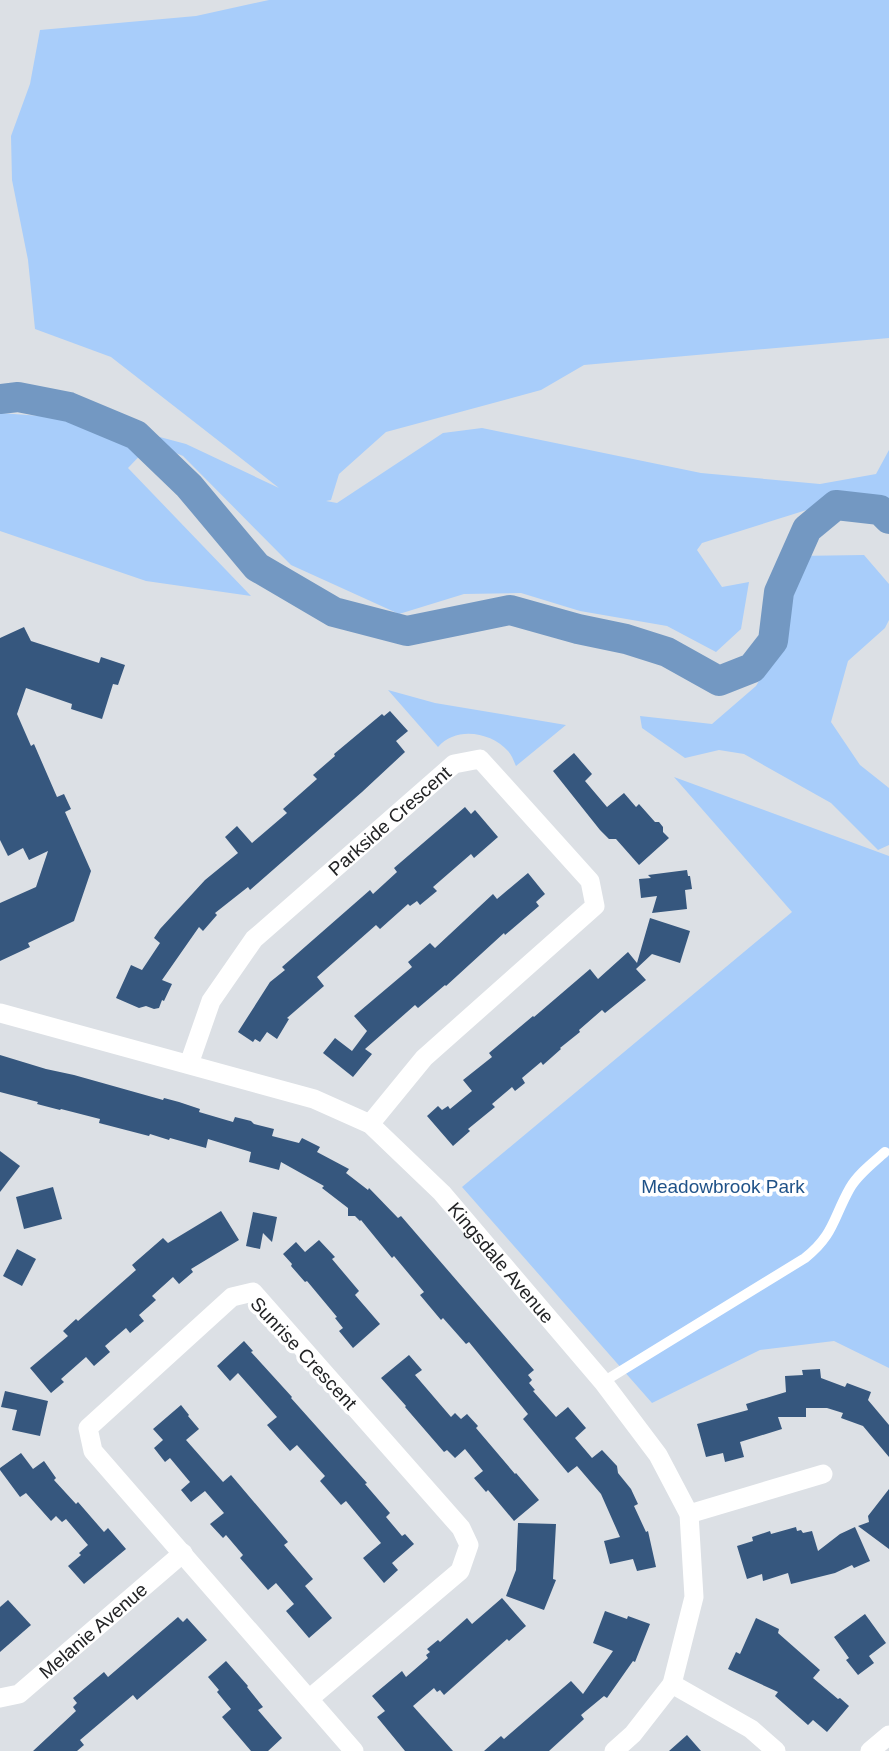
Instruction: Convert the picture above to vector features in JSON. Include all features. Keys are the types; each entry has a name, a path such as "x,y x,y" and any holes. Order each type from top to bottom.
{"street":[{"name":"Parkside Crescent","path":"189,1064 211,1001 254,939 454,764 480,759 590,881 595,906 424,1058 370,1124"},
{"name":"Kingsdale Avenue","path":"0,1013 314,1099 370,1124 442,1193 603,1382 659,1454 689,1514 694,1597 672,1684 634,1734 614,1751"},
{"name":"Sunrise Crescent","path":"309,1699 460,1571 468,1545 461,1528 253,1292 232,1297 88,1428 93,1451 354,1751"},
{"path":"689,1514 823,1474"},
{"name":"Melanie Avenue","path":"0,1698 19,1694 183,1553"},
{"path":"672,1684 751,1729 776,1751"},
{"path":"870,1751 889,1735"}],"lane":[{"path":"603,1382 805,1258 817,1248 832,1227 853,1183 885,1152"}],"green space":[{"path":"269,0 889,0 889,338 584,365 541,390 386,432 339,474 331,500 326,501 337,503 443,433 482,428 701,473 820,484 876,474 889,450 889,519 856,501 832,502 702,543 697,550 722,587 749,582 741,629 716,652 667,626 580,611 521,593 464,594 399,614 291,565 183,456 152,443 128,468 251,596 146,581 0,531 0,413 96,420 186,444 279,488 111,357 35,329 28,260 12,180 11,136 30,84 40,30 196,16"},
{"path":"864,555 889,584 889,620 885,628 848,661 831,722 860,765 889,788 889,845 878,850 831,803 744,754 719,750 685,758 642,728 640,716 712,724 756,686 773,656 768,629 779,584 796,556"},
{"path":"388,690 435,703 566,725 516,766 508,751 483,736 454,736 438,747"},
{"name":"Meadowbrook Park","path":"674,777 889,856 889,1368 834,1341 760,1350 652,1403 462,1187 792,912"}],"building":[{"path":"24,627 31,641 99,663 101,657 125,665 118,685 113,684 102,719 71,709 72,704 26,688 17,714 31,746 34,744 57,797 64,794 71,809 65,812 91,871 74,921 28,943 30,947 0,961 0,903 36,887 48,851 29,860 23,848 8,856 0,840 0,638"},
{"path":"390,711 408,731 396,741 405,752 250,890 248,887 215,913 217,915 203,931 199,927 162,980 172,984 159,1008 139,1008 116,998 131,965 142,970 160,943 154,938 160,929 205,880 238,853 225,837 237,826 252,843 287,813 283,809 317,779 313,775 335,756 334,754 382,714 384,716"},
{"path":"574,753 592,774 585,781 607,807 624,793 636,807 639,804 663,827 663,832 669,838 639,865 616,839 609,839 600,830 553,771"},
{"path":"465,807 471,814 475,810 498,837 474,858 471,854 433,887 437,891 420,905 417,901 410,906 408,904 380,929 376,925 317,977 324,986 287,1018 289,1019 277,1039 267,1032 260,1042 255,1039 253,1042 238,1032 270,982 285,970 282,967 370,890 373,894 397,872 394,868"},
{"path":"687,870 692,889 685,890 687,909 652,913 657,896 641,898 639,879 651,878 648,875"},
{"path":"528,873 545,894 536,902 539,906 505,935 504,933 446,986 418,1008 415,1005 365,1049 372,1054 353,1077 323,1053 335,1038 352,1051 367,1031 354,1016 412,967 408,962 430,943 435,948 493,894 497,899"},
{"path":"650,918 690,931 680,963 652,954 636,969 646,980 605,1013 602,1010 543,1065 541,1062 522,1078 525,1083 515,1091 512,1087 492,1104 495,1107 468,1129 470,1131 453,1146 427,1116 438,1106 442,1110 448,1106 450,1109 472,1091 463,1080 492,1057 489,1053 590,969 598,979 628,952 637,963"},
{"path":"0,1055 163,1100 164,1098 179,1102 200,1109 199,1112 233,1122 235,1117 251,1121 274,1129 272,1136 299,1143 302,1138 320,1147 317,1152 349,1169 346,1173 368,1190 369,1188 398,1218 401,1216 534,1370 528,1375 532,1380 529,1383 556,1417 568,1407 586,1428 575,1438 592,1458 602,1450 617,1466 618,1473 631,1489 638,1504 634,1506 646,1532 648,1531 656,1567 637,1571 633,1559 610,1564 604,1541 620,1537 601,1494 577,1466 568,1473 523,1419 528,1414 469,1342 466,1344 443,1318 441,1320 420,1295 424,1292 394,1256 392,1258 361,1220 348,1216 348,1208 322,1188 324,1186 281,1162 279,1170 249,1162 251,1152 208,1139 206,1148 170,1138 149,1136 99,1123 100,1119 0,1092"},
{"path":"0,1151 20,1166 0,1192"},
{"path":"53,1187 62,1219 24,1229 16,1197"},
{"path":"221,1211 239,1240 191,1269 193,1272 179,1284 173,1277 152,1296 156,1300 139,1315 144,1321 130,1333 126,1328 105,1346 110,1352 94,1366 86,1357 61,1379 64,1382 51,1393 30,1368 68,1336 63,1331 136,1270 132,1265 163,1238 168,1243"},
{"path":"253,1212 277,1217 272,1242 263,1233 260,1249 246,1246"},
{"path":"319,1240 359,1291 355,1295 380,1324 353,1348 339,1331 343,1328 335,1318 337,1317 283,1254 296,1242 305,1252"},
{"path":"17,1249 36,1259 22,1286 3,1276"},
{"path":"244,1341 367,1483 365,1484 390,1513 386,1517 402,1536 405,1534 414,1544 392,1563 398,1570 384,1583 363,1558 381,1543 346,1501 341,1505 320,1481 325,1476 297,1445 290,1451 267,1425 277,1417 238,1373 230,1381 217,1366"},
{"path":"409,1355 422,1370 415,1375 451,1417 455,1413 461,1419 467,1414 539,1500 514,1521 474,1478 483,1471 465,1449 455,1458 447,1450 444,1452 381,1378"},
{"path":"820,1369 821,1378 845,1387 847,1383 871,1392 868,1400 889,1425 889,1457 863,1426 841,1418 843,1413 827,1408 806,1408 806,1417 778,1417 782,1429 740,1442 744,1457 725,1462 723,1453 706,1457 697,1424 748,1410 746,1404 786,1392 785,1376 803,1375 802,1370"},
{"path":"5,1391 48,1401 40,1436 12,1430 17,1410 1,1407"},
{"path":"181,1405 199,1429 186,1440 223,1482 231,1475 288,1542 284,1545 313,1579 305,1586 332,1618 309,1638 286,1611 294,1604 276,1583 268,1590 240,1558 243,1555 226,1535 223,1538 210,1524 224,1513 205,1491 191,1502 181,1490 190,1482 170,1458 165,1462 154,1448 163,1440 153,1429"},
{"path":"21,1453 33,1469 44,1461 56,1478 54,1480 76,1504 78,1502 104,1532 108,1528 126,1549 84,1584 68,1566 88,1545 66,1519 62,1522 56,1516 51,1521 26,1493 20,1497 0,1470"},
{"path":"889,1489 889,1549 858,1526 869,1522 868,1516"},
{"path":"518,1523 556,1524 553,1579 556,1580 544,1610 506,1596 516,1570"},
{"path":"796,1527 797,1531 801,1530 803,1533 812,1531 818,1551 840,1534 855,1527 870,1561 854,1568 852,1565 835,1573 791,1584 788,1573 763,1581 762,1574 747,1579 737,1546 770,1531 771,1534"},
{"path":"502,1598 526,1626 509,1641 507,1639 444,1695 434,1688 413,1706 453,1751 405,1751 377,1717 385,1711 372,1696 402,1671 406,1677 428,1658 426,1655 430,1652 427,1649 438,1640 440,1642 467,1618 472,1624"},
{"path":"8,1600 31,1625 0,1652 0,1607"},
{"path":"605,1611 650,1624 635,1662 633,1661 607,1698 604,1696 581,1715 584,1719 549,1751 484,1751 501,1736 504,1739 571,1681 583,1694 613,1651 593,1643"},
{"path":"865,1614 886,1643 869,1656 874,1663 858,1675 846,1660 849,1658 834,1637"},
{"path":"178,1617 183,1622 187,1618 207,1640 137,1700 133,1695 80,1740 84,1745 77,1751 33,1751 76,1711 73,1707 77,1703 73,1698 104,1672 108,1677"},
{"path":"756,1618 779,1629 778,1633 820,1670 813,1678 849,1706 827,1732 813,1720 808,1725 775,1696 778,1692 728,1669 736,1652 740,1654"},
{"path":"226,1661 248,1686 263,1707 258,1710 282,1738 268,1751 251,1751 222,1717 231,1709 208,1677"},
{"path":"687,1735 701,1751 669,1751"}],"waterway":[{"path":"0,399 18,397 69,407 136,435 189,486 257,567 334,612 407,631 510,610 667,652 719,681 752,668 773,641 779,592 807,529 836,505 880,510 889,519"}]}
